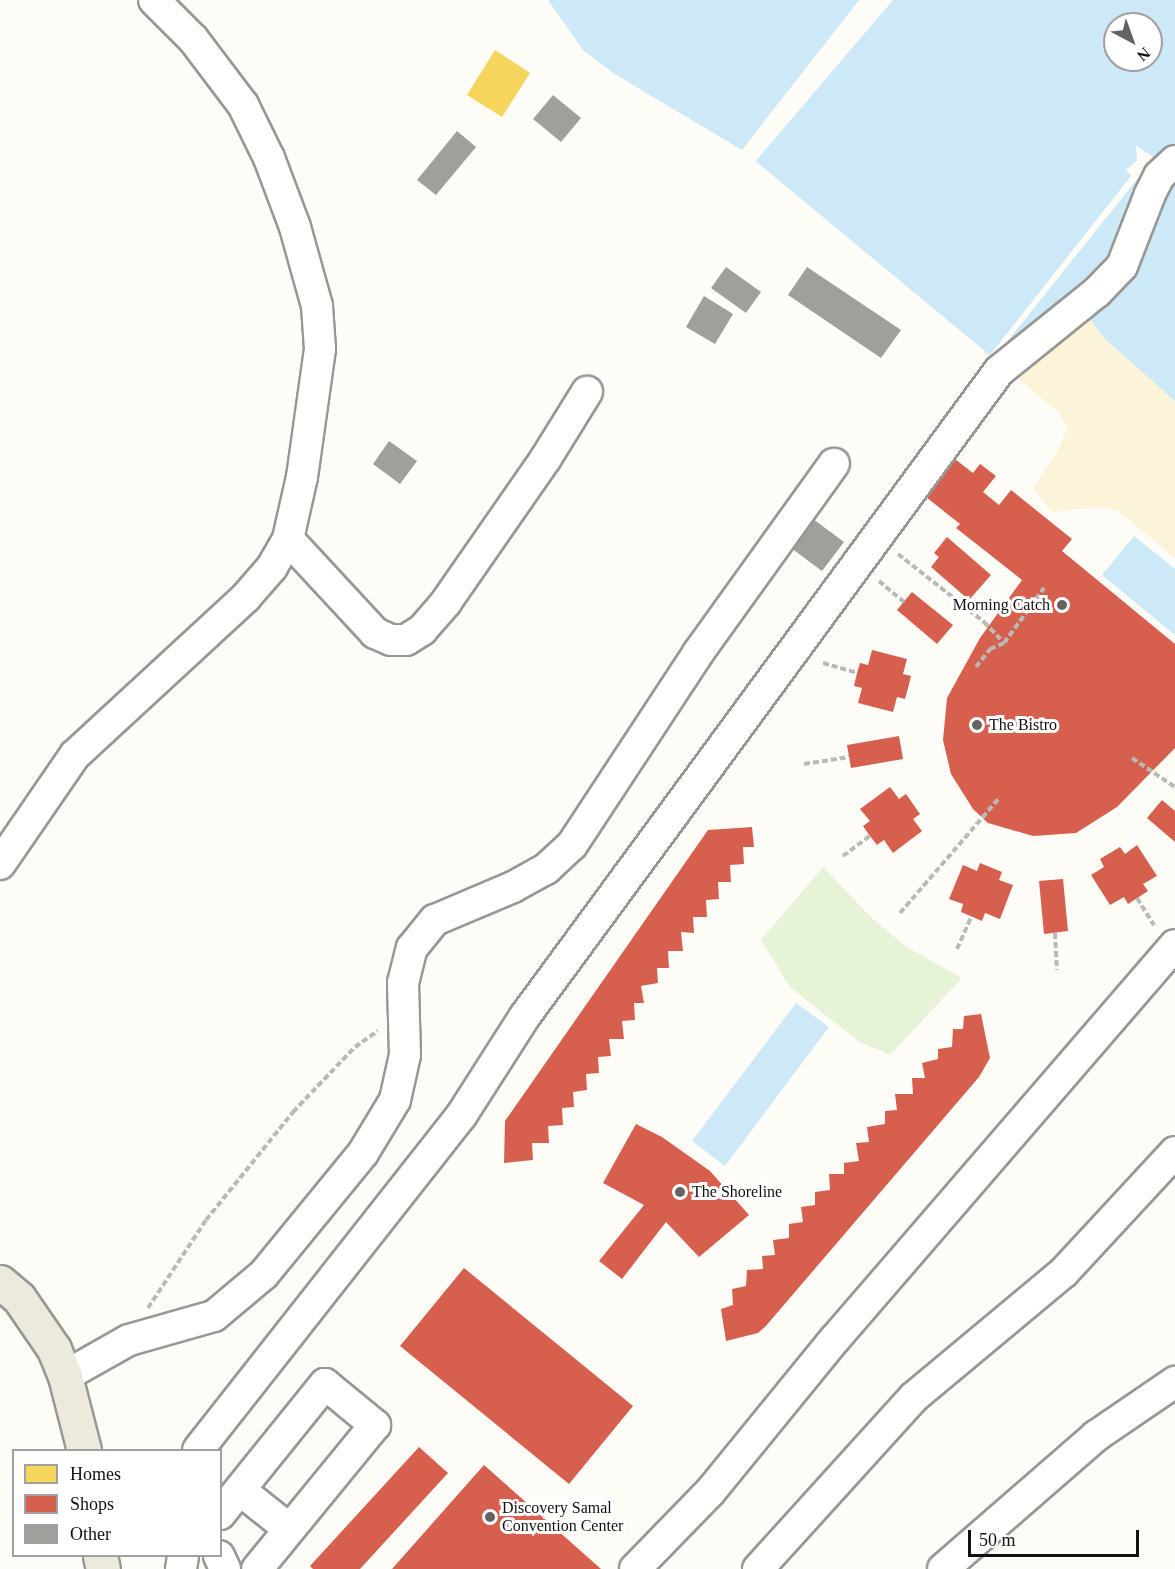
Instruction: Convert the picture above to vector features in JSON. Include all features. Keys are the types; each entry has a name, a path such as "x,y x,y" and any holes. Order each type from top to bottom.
{"main road":[{"path":"0,1282 38,1323 65,1376 84,1449"}],"street":[{"path":"0,864 75,755 246,597 272,567 288,539 314,408 320,349 317,306 295,227 269,159 243,105 193,39 154,0"},
{"path":"199,1449 461,1116 525,1016 999,371 1097,292 1122,266 1159,176 1175,161"},
{"path":"288,539 375,633 391,640 406,640 422,630 446,603 546,458 586,392"},
{"path":"65,1376 129,1341 214,1316 264,1274 363,1153 395,1100 405,1055 401,1016 403,983 412,948 435,920 513,887 546,869 572,845 698,653 834,464"},
{"path":"635,1569 710,1492 1165,935"},
{"path":"758,1569 914,1396 1063,1273 1175,1152"},
{"path":"943,1569 1096,1436 1175,1382"},
{"path":"222,1512 325,1384 375,1425 257,1569"},
{"path":"240,1490 289,1529"}],"path":[{"path":"898,554 984,622 1004,643"},
{"path":"879,581 904,602"},
{"path":"976,668 990,649 1004,643 1044,588"},
{"path":"823,663 857,673"},
{"path":"804,764 849,757"},
{"path":"1132,758 1175,787"},
{"path":"900,913 1000,797"},
{"path":"843,855 870,836"},
{"path":"1137,898 1165,935"},
{"path":"957,949 971,916"},
{"path":"1055,933 1057,970"},
{"path":"129,1341 206,1220 293,1112 355,1047 401,1016"}],"green space":[{"path":"823,867 872,918 905,946 962,978 890,1055 858,1041 790,987 761,940"}],"sand":[{"path":"1084,310 1105,339 1175,401 1175,558 1117,510 1100,507 1052,512 1033,488 1055,456 1068,428 1057,411 1009,371"}],"water":[{"path":"548,0 1175,0 1175,401 1105,339 1084,311 1009,371 742,150 613,73 583,50"},
{"path":"1134,536 1175,569 1175,635 1102,575"},
{"path":"796,1003 829,1027 725,1166 692,1141"}],"pier":[{"path":"859,0 893,0 755,162 742,150"},
{"path":"1136,145 1153,157 1149,170 1141,181 1138,178 998,353 1002,357 1079,286 1098,282 1114,270 1118,233 1129,224 1126,276 1009,371 990,355 1131,176 1126,170 1137,160"}],"building: Homes":[{"path":"495,50 530,73 502,117 467,95"}],"building: Shops":[{"path":"951,456 973,473 980,464 996,476 983,492 999,505 1011,490 1072,539 1062,551 1175,644 1175,748 1117,807 1076,833 1033,836 988,823 973,809 951,774 943,740 947,698 980,638 1022,580 956,528 960,524 921,493"},
{"path":"947,537 991,575 969,600 931,567 939,557 934,553"},
{"path":"912,592 953,625 937,644 897,610"},
{"path":"872,650 907,659 903,674 911,676 908,688 905,699 897,697 893,712 858,703 862,688 854,686 857,673 860,663 868,665"},
{"path":"899,736 903,759 851,768 847,745"},
{"path":"890,787 899,799 906,794 920,814 913,819 922,831 893,853 884,840 877,845 870,836 863,826 870,821 860,809"},
{"path":"1162,800 1175,811 1175,842 1147,818"},
{"path":"752,827 754,847 743,847 744,864 730,865 731,882 718,882 719,899 706,900 707,917 693,917 694,933 681,932 683,951 668,951 669,968 657,968 658,983 641,986 644,1003 634,1003 635,1020 622,1021 624,1039 609,1039 611,1056 598,1057 599,1073 586,1074 587,1090 573,1092 574,1107 562,1108 563,1125 548,1126 549,1143 532,1143 533,1160 504,1163 505,1121 708,830"},
{"path":"1137,845 1157,876 1143,884 1148,891 1128,904 1124,897 1110,905 1091,875 1104,867 1100,859 1120,847 1125,854"},
{"path":"980,863 1002,872 999,880 1013,885 1000,919 985,913 982,921 961,912 963,904 949,899 963,865 977,871"},
{"path":"1063,879 1068,931 1044,934 1039,881"},
{"path":"981,1014 990,1058 979,1077 765,1327 758,1333 726,1341 721,1309 733,1305 732,1289 746,1286 747,1270 763,1269 762,1256 775,1255 773,1240 789,1238 789,1224 803,1222 801,1207 815,1205 815,1192 830,1190 829,1174 844,1174 844,1163 859,1161 856,1143 869,1142 867,1127 885,1124 885,1111 897,1110 895,1094 913,1094 912,1078 925,1078 922,1063 938,1059 938,1049 952,1047 953,1029 963,1029 964,1016"},
{"path":"636,1124 662,1137 710,1171 749,1215 699,1257 666,1222 622,1279 599,1261 644,1205 603,1183"},
{"path":"464,1268 633,1406 569,1484 400,1346"},
{"path":"419,1447 448,1473 360,1569 313,1569 310,1566"},
{"name":"Discovery Samal Convention Center","path":"484,1465 601,1569 392,1569"}],"building: Other":[{"path":"553,95 581,118 561,142 533,119"},
{"path":"457,131 476,147 436,195 417,180"},
{"path":"726,267 761,292 746,313 711,288"},
{"path":"807,267 901,330 881,358 788,295"},
{"path":"704,296 733,314 715,344 686,327"},
{"path":"389,441 417,461 400,484 373,464"},
{"path":"813,519 844,542 822,571 791,548"}],"place":[{"name":"Morning Catch","path":"1062,605"},
{"name":"The Bistro","path":"977,725"},
{"name":"The Shoreline","path":"680,1192"},
{"name":"Discovery Samal Convention Center","path":"490,1517"}]}
